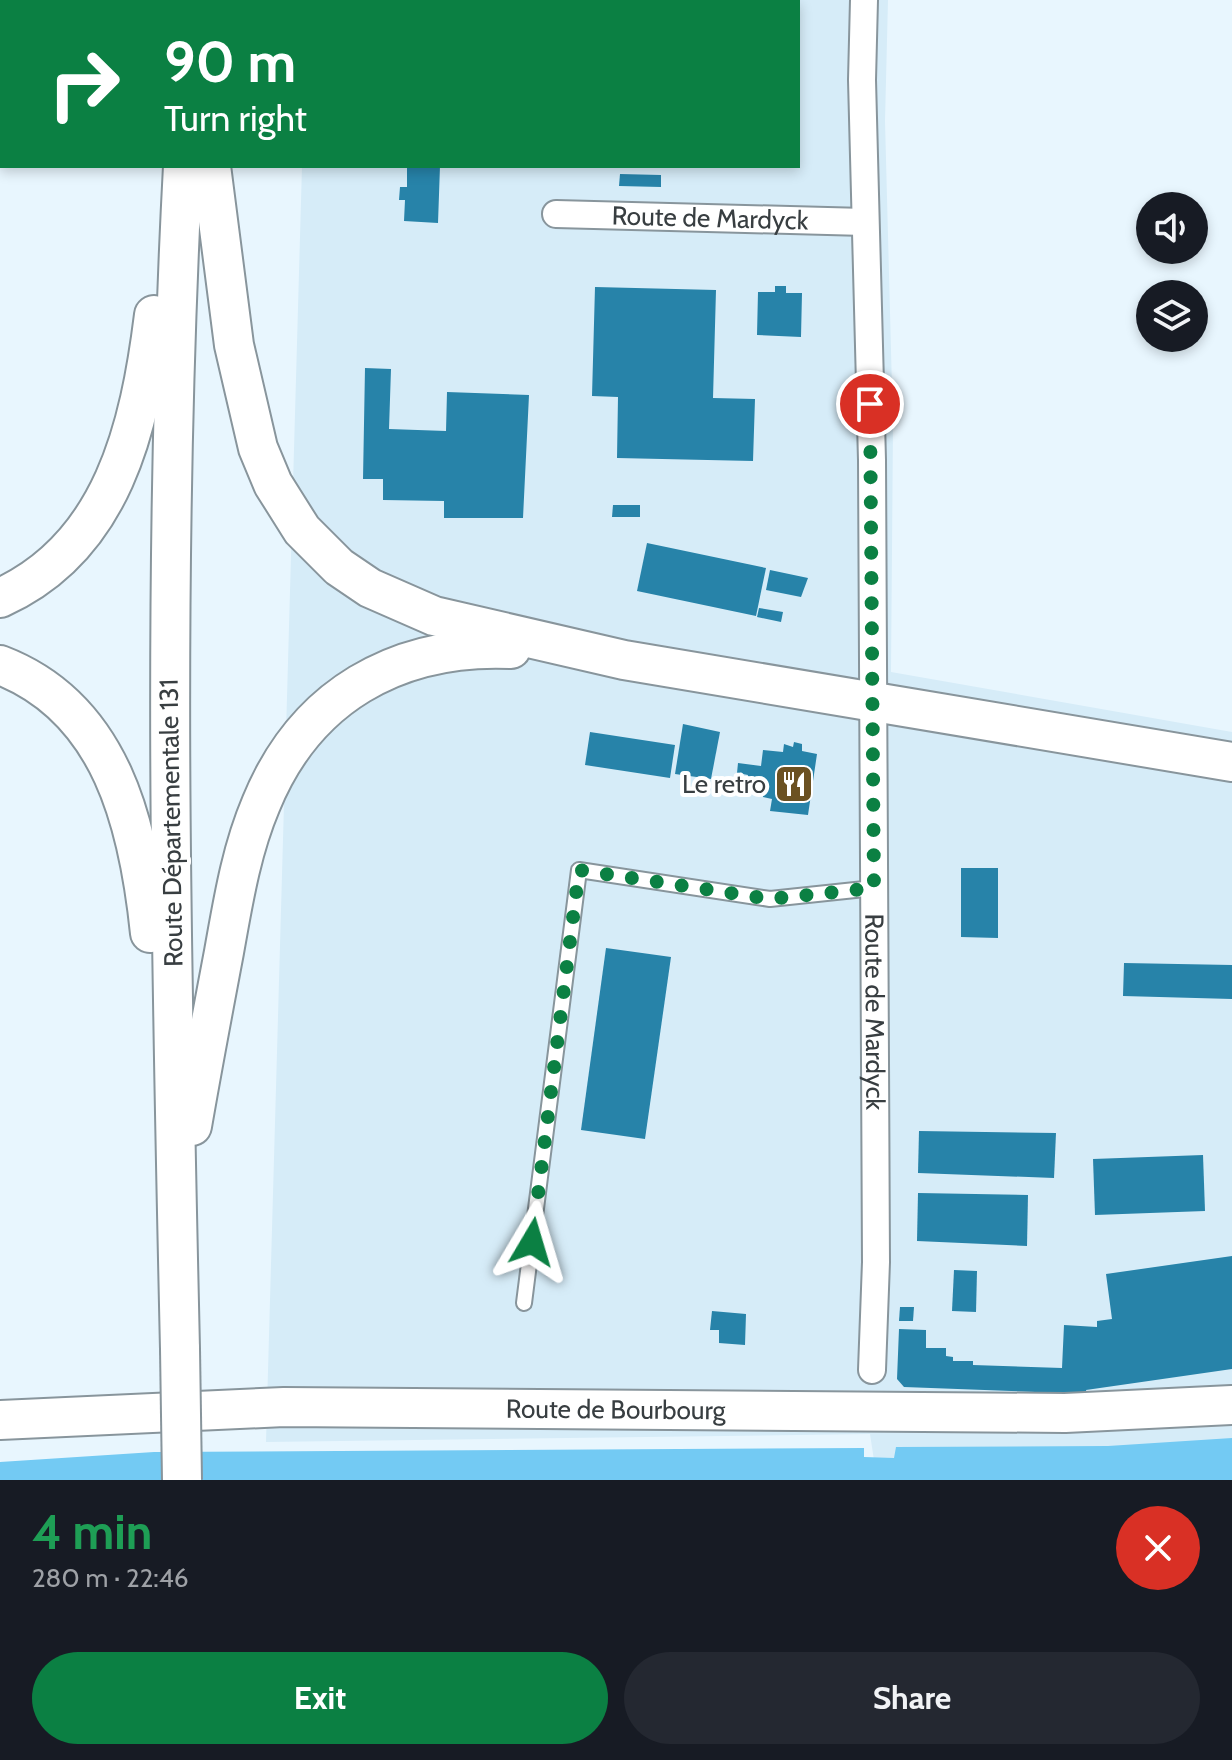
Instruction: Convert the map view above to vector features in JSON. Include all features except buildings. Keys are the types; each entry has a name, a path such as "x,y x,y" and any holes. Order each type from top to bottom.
{"main road":[{"path":"0,598 33,579 70,549 92,522 118,475 145,381 176,168"},
{"name":"Route Départementale 131","path":"182,1480 169,590 183,168"},
{"path":"211,168 234,345 250,417 273,484 314,543 370,588 415,610 624,660 1232,762"},
{"path":"178,1240 194,1116 243,860 268,788 296,742 318,716 358,684 390,667 423,657 500,648 624,660"},
{"path":"0,665 66,707 99,746 117,781 143,873 174,1096"},
{"name":"Route de Bourbourg","path":"0,1420 284,1407 1065,1413 1232,1405"}],"street":[{"name":"Route de Mardyck","path":"864,0 865,222 872,460 876,1262 872,1370"},
{"name":"Route de Mardyck","path":"556,214 865,222"}],"lane":[{"path":"524,1303 579,870 770,899 874,888"}],"shaded area":[{"path":"800,0 888,0 885,121 893,426 891,672 1232,732 1232,1480 877,1480 870,1434 266,1442 302,168 800,168"}],"water":[{"path":"1232,1438 1232,1480 0,1480 0,1462 154,1452 864,1448 864,1457 894,1458 896,1447 1108,1446"}],"place":[{"name":"Le retro","path":"794,784"}],"route":[{"path":"532,1242 579,870 770,899 874,888 870,404"}]}
